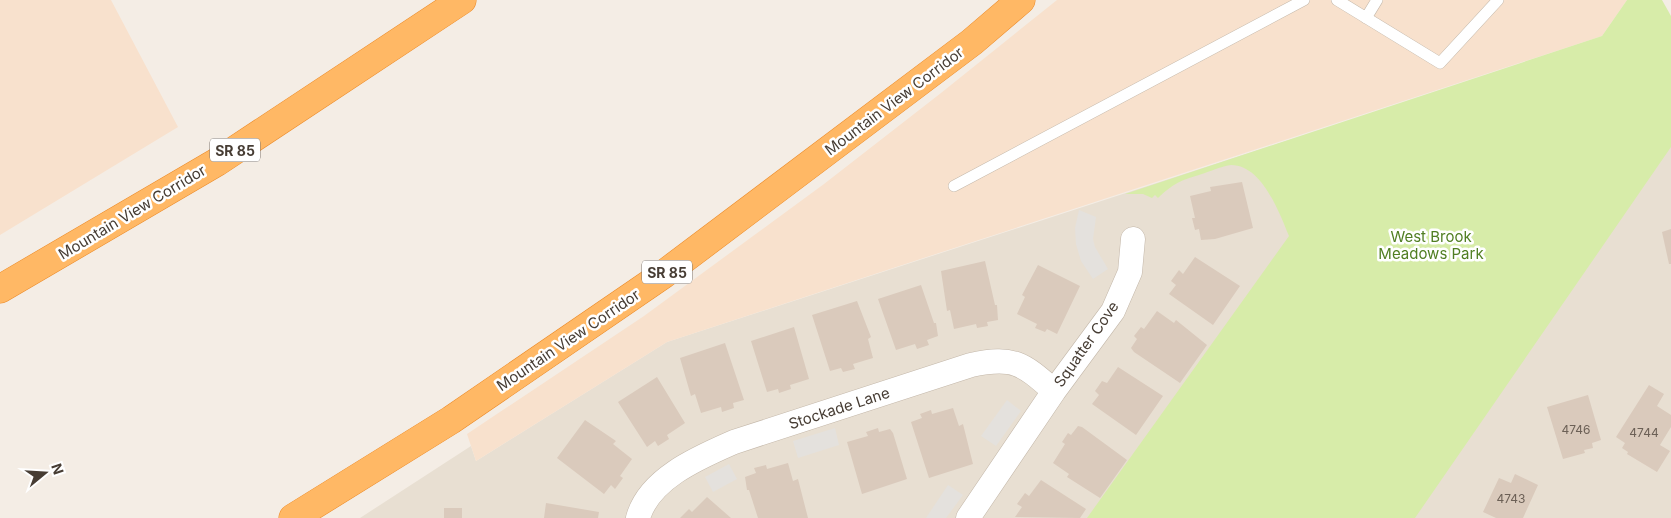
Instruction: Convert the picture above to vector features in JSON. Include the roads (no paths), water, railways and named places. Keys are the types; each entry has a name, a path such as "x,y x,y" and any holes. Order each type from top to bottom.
{"highway":[{"name":"Mountain View Corridor","path":"0,288 217,162 462,0"},
{"name":"Mountain View Corridor","path":"293,518 451,420 664,274 972,42 1021,0"}],"street":[{"name":"Squatter Cove","path":"968,518 1054,392 1113,311 1130,272 1133,239"},
{"name":"Stockade Lane","path":"639,516 649,497 664,481 719,449 970,365 992,361 1012,361 1032,373 1054,392"}],"lane":[{"path":"954,186 1304,0"},
{"path":"1337,0 1440,63 1498,0"},
{"path":"1366,18 1377,0"}],"park label":[{"name":"West Brook Meadows Park","path":"1431,244"}]}
